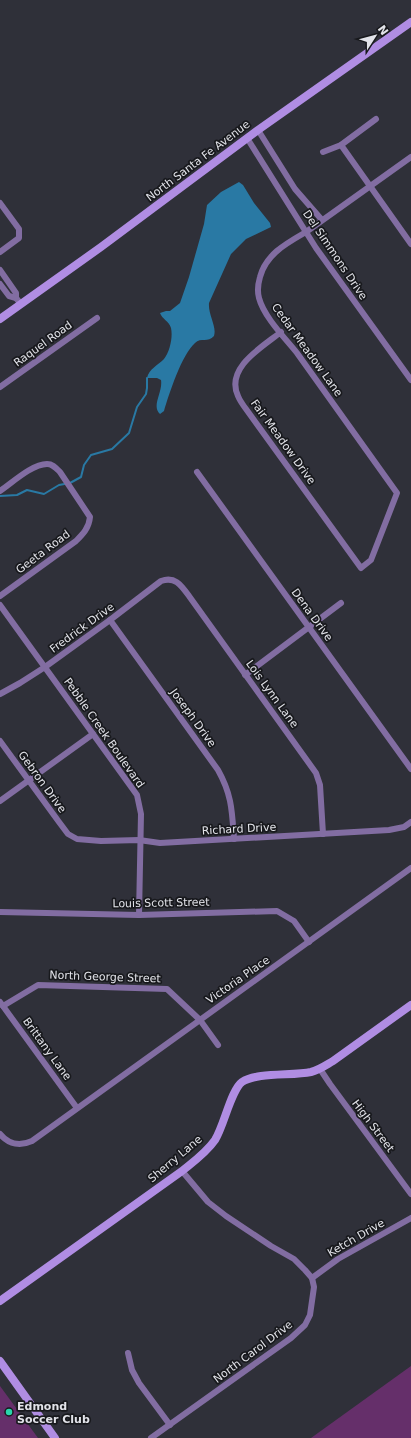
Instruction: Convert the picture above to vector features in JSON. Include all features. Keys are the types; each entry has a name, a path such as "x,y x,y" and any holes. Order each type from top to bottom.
{"street":[{"name":"North Santa Fe Avenue","path":"0,319 18,301 126,229 258,130 411,22"},
{"path":"323,152 341,145 376,119"},
{"path":"258,130 295,189 322,220"},
{"name":"Del Simmons Drive","path":"247,138 316,248 411,380"},
{"path":"341,145 411,244"},
{"name":"Cedar Meadow Lane","path":"361,568 371,560 397,493 268,315 259,298 258,286 261,273 272,255 411,157"},
{"path":"283,196 295,189"},
{"path":"0,203 19,229 19,238 0,252"},
{"path":"1,273 16,293 18,301"},
{"path":"0,284 9,296 18,301"},
{"name":"Raquel Road","path":"0,387 97,318"},
{"name":"Fair Meadow Drive","path":"281,332 242,363 236,374 235,385 237,395 361,568"},
{"name":"Geeta Road","path":"0,491 37,465 48,464 55,466 90,517 90,525 76,541 0,596"},
{"name":"Dena Drive","path":"197,472 411,769"},
{"name":"Fredrick Drive","path":"0,694 45,667 110,620 161,580 174,580"},
{"name":"Lois Lynn Lane","path":"174,580 182,586 190,596 316,773 320,785 323,834"},
{"path":"245,674 341,604"},
{"name":"Pebble Creek Boulevard","path":"0,605 137,795 141,814 139,840 139,915"},
{"name":"Joseph Drive","path":"110,620 218,770 229,793 234,839"},
{"path":"0,801 93,734"},
{"name":"Gebron Drive","path":"0,741 68,834"},
{"name":"Richard Drive","path":"68,834 86,840 139,840 160,843 389,830 404,827 411,822"},
{"name":"Victoria Place","path":"0,1134 8,1141 18,1144 24,1144 32,1141 411,868"},
{"name":"Louis Scott Street","path":"0,912 139,915 277,911 294,921 309,942"},
{"name":"North George Street","path":"2,1004 38,985 167,988 200,1020 218,1045"},
{"name":"Brittany Lane","path":"2,1004 77,1108"},
{"name":"Sherry Lane","path":"0,1301 182,1171 205,1152 215,1140 224,1122 236,1089 241,1083 251,1078 303,1073 320,1068 333,1061 411,1005"},
{"name":"High Street","path":"320,1068 330,1084 411,1194"},
{"path":"182,1171 208,1202 271,1246 294,1259 312,1278"},
{"name":"Ketch Drive","path":"312,1278 338,1260 411,1218"},
{"name":"North Carol Drive","path":"151,1438 291,1338 305,1325 310,1315 313,1302 314,1287 312,1278"},
{"path":"128,1353 132,1370 139,1383 170,1425"},
{"path":"0,1361 55,1438"}],"shaded area":[{"path":"411,1366 411,1438 311,1438"},
{"name":"Edmond Soccer Club","path":"0,1386 38,1438 0,1438"}],"water":[{"path":"239,182 243,185 254,203 270,223 271,227 246,239 231,254 209,303 215,332 214,336 209,339 197,341 190,348 176,375 164,411 160,414 157,403 161,380 157,378 147,378 152,370 164,359 168,352 172,336 169,324 160,313 170,311 180,303 204,224 207,205 221,192"}],"waterway":[{"path":"0,496 17,495 27,490 44,494 59,485 70,483 81,477 84,465 91,455 112,449 129,433 137,407 146,394 147,378"}],"place":[{"name":"Edmond Soccer Club","path":"9,1412"}]}
